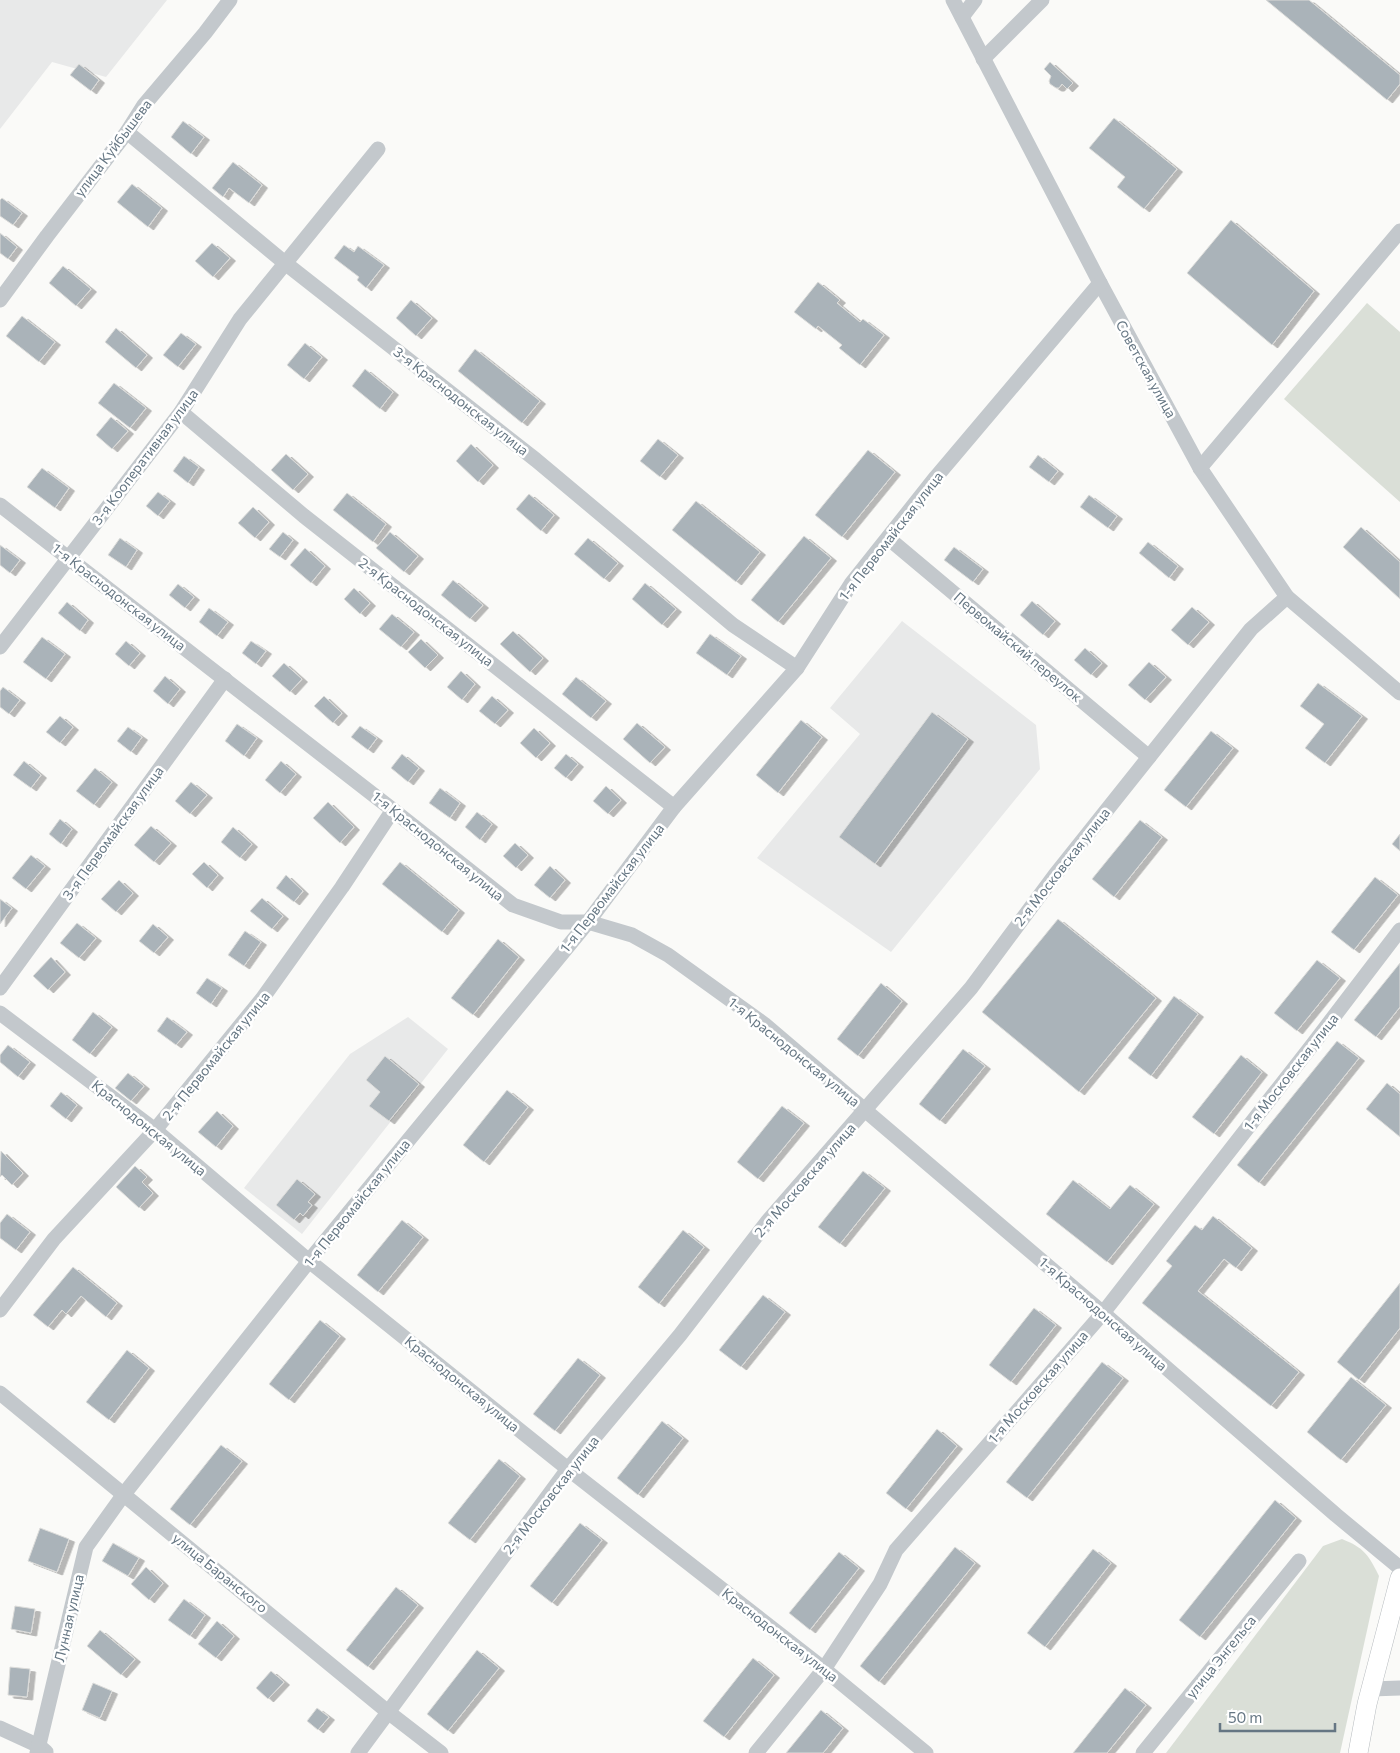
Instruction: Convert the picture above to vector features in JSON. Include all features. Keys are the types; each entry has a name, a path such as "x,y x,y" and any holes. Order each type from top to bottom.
{"main road":[{"path":"1358,1753 1371,1689 1400,1578"}],"street":[{"name":"улица Куйбышева","path":"0,300 127,132 144,105 205,34 230,0"},
{"name":"Советская улица","path":"953,0 1100,283 1200,468 1287,597 1400,693"},
{"path":"962,17 975,0"},
{"path":"983,59 1042,0"},
{"name":"3-я Краснодонская улица","path":"127,132 285,263 536,460 733,625 797,668"},
{"name":"3-я Кооперативная улица","path":"0,648 181,412 240,319 378,149"},
{"path":"1200,468 1400,231"},
{"name":"1-я Первомайская улица","path":"124,1494 309,1262 588,922 674,807 797,668 851,584 936,477 1100,283"},
{"name":"2-я Краснодонская улица","path":"181,412 304,516 674,807"},
{"name":"1-я Краснодонская улица","path":"0,505 393,810 512,905 561,922 588,922 632,935 668,954 764,1024 1400,1568"},
{"name":"Первомайский переулок","path":"888,538 1148,757"},
{"name":"2-я Московская улица","path":"358,1753 568,1469 680,1335 767,1222 971,988 1055,875 1251,629 1287,597"},
{"name":"3-я Первомайская улица","path":"0,988 225,679"},
{"name":"2-я Первомайская улица","path":"0,1310 54,1239 156,1130 262,999 342,887 393,810"},
{"name":"1-я Московская улица","path":"756,1753 824,1669 880,1584 896,1550 1103,1313 1400,930"},
{"name":"Краснодонская улица","path":"0,1014 156,1130 309,1262 568,1469 824,1669 926,1753"},
{"name":"улица Баранского","path":"0,1392 388,1712 441,1753"},
{"name":"Лунная улица","path":"41,1751 86,1547 124,1494"},
{"name":"улица Энгельса","path":"1143,1753 1299,1561"},
{"path":"1371,1689 1400,1688"},
{"path":"0,1728 41,1751"}],"shaded area":[{"path":"0,0 167,0 106,77 52,62 0,129"},
{"path":"1367,303 1400,332 1400,502 1284,399"},
{"path":"902,621 1036,725 1040,769 891,952 757,858 860,734 830,708"},
{"path":"408,1017 448,1049 302,1234 244,1188 350,1054"},
{"path":"1342,1539 1356,1545 1365,1553 1379,1576 1340,1753 1166,1753 1323,1546"}],"building":[{"path":"1266,0 1309,0 1400,75 1400,84 1387,100"},
{"path":"1050,62 1073,83 1067,89 1062,84 1059,88 1056,88 1050,84 1051,76 1044,69"},
{"path":"79,64 99,80 91,91 70,75"},
{"path":"1114,118 1177,169 1144,209 1117,187 1125,177 1089,148"},
{"path":"183,121 204,137 191,154 171,137"},
{"path":"233,162 262,185 249,203 229,188 223,197 212,188"},
{"path":"132,184 162,208 148,227 117,202"},
{"path":"2,198 22,213 13,225 0,216 0,200"},
{"path":"1231,220 1314,291 1272,345 1187,273"},
{"path":"0,233 17,247 8,259 0,253"},
{"path":"212,243 230,258 213,277 195,261"},
{"path":"344,245 354,252 358,246 384,265 366,288 357,280 359,277 334,258"},
{"path":"63,266 91,289 76,306 49,283"},
{"path":"818,282 840,300 837,303 860,322 863,319 884,335 860,365 839,348 842,345 818,326 816,329 794,312"},
{"path":"411,300 432,318 416,336 396,318"},
{"path":"22,316 55,342 39,362 6,336"},
{"path":"116,328 147,355 136,368 105,342"},
{"path":"181,333 196,344 178,367 163,355"},
{"path":"305,343 322,357 304,379 287,365"},
{"path":"475,349 540,401 522,423 458,371"},
{"path":"365,369 393,392 380,409 352,386"},
{"path":"114,383 146,408 130,428 98,403"},
{"path":"111,417 128,431 112,449 96,435"},
{"path":"658,439 678,455 660,477 640,461"},
{"path":"471,444 493,465 478,482 456,461"},
{"path":"868,450 895,472 842,537 815,515"},
{"path":"286,454 308,474 293,490 271,470"},
{"path":"1038,455 1058,471 1049,482 1029,467"},
{"path":"184,456 199,467 188,483 173,471"},
{"path":"42,468 69,488 55,508 27,487"},
{"path":"158,492 170,501 158,516 146,506"},
{"path":"347,493 386,524 373,542 333,510"},
{"path":"529,494 554,515 541,531 516,509"},
{"path":"1089,495 1117,516 1108,528 1080,507"},
{"path":"696,501 760,552 736,582 672,530"},
{"path":"253,507 269,522 255,538 238,523"},
{"path":"1361,527 1400,562 1400,599 1343,547"},
{"path":"283,532 293,540 280,557 269,549"},
{"path":"390,532 418,556 404,572 376,548"},
{"path":"804,536 831,558 778,622 751,600"},
{"path":"120,538 137,550 126,567 108,555"},
{"path":"588,538 618,563 604,579 574,554"},
{"path":"1148,542 1178,566 1169,578 1139,553"},
{"path":"0,545 20,560 10,573 0,565"},
{"path":"954,547 983,569 973,582 944,560"},
{"path":"305,548 325,566 311,583 290,565"},
{"path":"453,580 483,605 470,619 441,595"},
{"path":"645,583 676,609 662,625 632,599"},
{"path":"178,584 194,597 185,608 169,595"},
{"path":"354,588 370,603 360,614 344,599"},
{"path":"1032,601 1055,621 1043,635 1020,615"},
{"path":"67,602 88,620 80,631 58,613"},
{"path":"1192,607 1209,622 1188,645 1171,630"},
{"path":"209,608 228,622 217,636 199,622"},
{"path":"392,614 414,632 401,647 379,629"},
{"path":"513,631 543,658 530,672 500,644"},
{"path":"710,634 741,656 727,675 696,653"},
{"path":"42,637 65,654 46,679 23,662"},
{"path":"421,639 438,655 425,668 408,652"},
{"path":"126,641 140,653 129,666 115,654"},
{"path":"251,641 266,651 256,664 242,653"},
{"path":"1085,648 1102,663 1091,675 1074,660"},
{"path":"1149,662 1166,677 1145,700 1128,685"},
{"path":"284,663 302,679 290,692 272,676"},
{"path":"461,671 475,684 462,700 447,687"},
{"path":"165,676 180,689 168,704 153,691"},
{"path":"576,677 606,701 591,718 562,694"},
{"path":"1318,683 1362,716 1325,763 1305,748 1324,724 1300,706"},
{"path":"3,687 20,700 9,714 0,707 0,691"},
{"path":"324,696 342,713 333,723 314,706"},
{"path":"492,696 508,710 495,724 479,711"},
{"path":"932,712 968,739 875,864 839,837"},
{"path":"60,716 73,727 60,743 46,732"},
{"path":"801,720 822,737 778,793 756,775"},
{"path":"637,723 665,747 650,763 623,739"},
{"path":"237,724 257,738 244,756 225,741"},
{"path":"360,726 377,738 368,750 351,737"},
{"path":"128,727 142,737 131,752 117,741"},
{"path":"534,728 550,743 536,758 520,743"},
{"path":"1211,731 1233,748 1186,807 1164,790"},
{"path":"402,754 419,768 408,782 391,768"},
{"path":"566,754 578,764 566,778 554,768"},
{"path":"24,761 41,775 31,788 13,775"},
{"path":"281,761 296,774 280,793 265,780"},
{"path":"95,768 112,782 94,805 76,791"},
{"path":"191,782 207,795 190,814 175,801"},
{"path":"606,786 621,800 608,814 593,801"},
{"path":"440,788 460,803 450,818 429,803"},
{"path":"328,802 354,827 340,843 313,818"},
{"path":"477,812 492,824 480,840 465,827"},
{"path":"60,819 72,829 61,844 49,834"},
{"path":"1140,820 1162,837 1114,897 1092,879"},
{"path":"151,826 171,843 154,862 134,845"},
{"path":"233,827 252,844 240,858 221,842"},
{"path":"1400,834 1400,851 1392,844"},
{"path":"515,843 528,855 516,868 503,856"},
{"path":"31,855 45,866 26,889 12,878"},
{"path":"204,862 218,875 207,888 192,874"},
{"path":"400,862 459,910 442,932 382,884"},
{"path":"550,866 565,880 550,898 534,885"},
{"path":"286,875 303,891 294,902 276,888"},
{"path":"1375,877 1398,895 1354,950 1331,932"},
{"path":"119,880 133,893 116,912 101,899"},
{"path":"262,898 283,916 272,929 250,911"},
{"path":"0,899 12,908 0,924"},
{"path":"1058,919 1156,998 1079,1092 982,1012"},
{"path":"77,923 96,938 79,958 60,943"},
{"path":"153,924 168,937 154,953 139,941"},
{"path":"245,931 261,942 244,966 228,955"},
{"path":"498,939 519,957 473,1015 451,998"},
{"path":"51,957 65,972 48,990 33,976"},
{"path":"1317,960 1340,978 1297,1031 1274,1013"},
{"path":"1400,963 1400,1007 1376,1037 1354,1020"},
{"path":"207,978 222,988 211,1004 196,993"},
{"path":"881,983 902,1001 858,1056 837,1039"},
{"path":"1174,996 1198,1014 1151,1076 1128,1058"},
{"path":"93,1012 112,1027 90,1054 72,1040"},
{"path":"167,1017 187,1032 176,1045 157,1031"},
{"path":"1337,1041 1359,1058 1259,1183 1237,1165"},
{"path":"8,1045 30,1062 18,1077 0,1062 0,1055"},
{"path":"963,1049 985,1066 940,1121 919,1104"},
{"path":"1241,1055 1262,1072 1214,1134 1192,1117"},
{"path":"385,1056 419,1084 389,1121 369,1106 380,1092 366,1080"},
{"path":"128,1073 144,1086 131,1101 115,1088"},
{"path":"1387,1083 1400,1094 1400,1137 1366,1109"},
{"path":"507,1090 528,1107 484,1162 463,1145"},
{"path":"61,1092 77,1105 66,1119 50,1106"},
{"path":"782,1106 804,1123 758,1179 737,1162"},
{"path":"217,1111 233,1126 216,1147 198,1132"},
{"path":"1,1151 23,1173 12,1185 2,1175 0,1177"},
{"path":"135,1166 147,1177 142,1182 153,1193 139,1208 116,1187"},
{"path":"863,1171 885,1188 840,1244 818,1227"},
{"path":"297,1179 315,1194 308,1202 312,1205 303,1216 300,1213 294,1220 276,1205"},
{"path":"1073,1180 1110,1209 1130,1185 1154,1204 1107,1262 1046,1214"},
{"path":"7,1214 30,1232 16,1250 0,1238 0,1223"},
{"path":"1213,1216 1252,1248 1236,1268 1224,1259 1198,1291 1299,1372 1271,1406 1142,1303 1172,1266 1166,1261 1195,1225 1202,1230"},
{"path":"402,1220 423,1237 378,1292 357,1275"},
{"path":"683,1230 704,1247 659,1304 638,1287"},
{"path":"73,1267 117,1303 106,1317 81,1296 66,1314 62,1310 48,1327 33,1315"},
{"path":"1400,1283 1400,1328 1359,1380 1337,1362"},
{"path":"763,1295 785,1312 741,1367 719,1350"},
{"path":"1034,1308 1056,1325 1011,1382 989,1365"},
{"path":"320,1320 340,1336 289,1400 269,1384"},
{"path":"127,1350 149,1368 109,1420 86,1402"},
{"path":"578,1358 600,1375 555,1431 533,1414"},
{"path":"1102,1362 1123,1378 1027,1498 1006,1482"},
{"path":"1351,1377 1386,1405 1341,1460 1307,1432"},
{"path":"662,1421 683,1438 638,1495 617,1478"},
{"path":"937,1429 957,1446 906,1509 886,1493"},
{"path":"221,1445 242,1461 190,1525 170,1509"},
{"path":"499,1459 520,1476 470,1540 448,1523"},
{"path":"1275,1500 1296,1518 1200,1637 1179,1620"},
{"path":"580,1523 602,1540 552,1603 530,1586"},
{"path":"40,1528 69,1539 57,1572 28,1561"},
{"path":"113,1543 139,1558 128,1576 102,1561"},
{"path":"955,1547 975,1563 879,1682 860,1666"},
{"path":"1093,1549 1111,1563 1045,1647 1027,1633"},
{"path":"839,1552 859,1568 810,1630 789,1613"},
{"path":"146,1567 163,1583 149,1600 131,1584"},
{"path":"396,1587 418,1605 368,1667 346,1650"},
{"path":"184,1599 205,1615 190,1636 168,1620"},
{"path":"15,1606 35,1609 31,1633 11,1629"},
{"path":"217,1621 234,1636 216,1658 198,1644"},
{"path":"100,1630 135,1659 121,1675 87,1646"},
{"path":"477,1650 499,1668 448,1731 427,1714"},
{"path":"753,1658 774,1675 724,1737 703,1721"},
{"path":"10,1667 30,1669 27,1697 8,1695"},
{"path":"271,1671 284,1682 268,1699 256,1688"},
{"path":"93,1683 112,1691 100,1718 82,1710"},
{"path":"1125,1688 1146,1705 1107,1753 1073,1753"},
{"path":"317,1708 329,1717 318,1730 307,1721"},
{"path":"821,1710 843,1728 823,1753 786,1753"}]}
